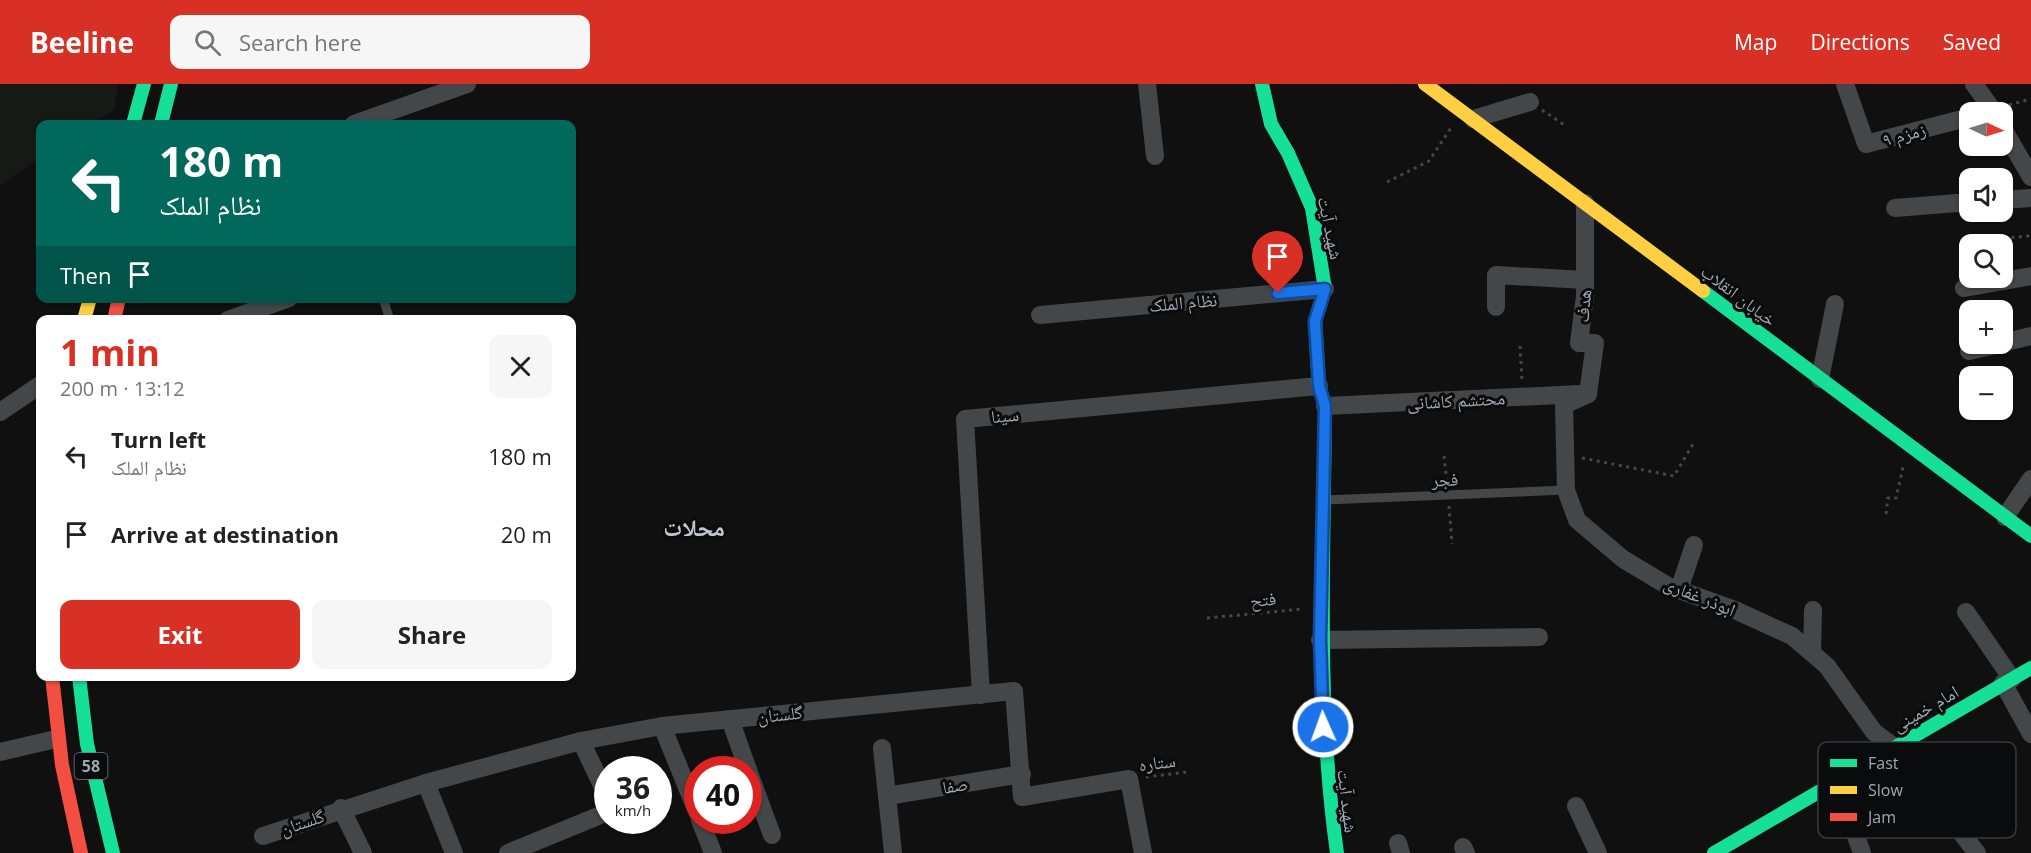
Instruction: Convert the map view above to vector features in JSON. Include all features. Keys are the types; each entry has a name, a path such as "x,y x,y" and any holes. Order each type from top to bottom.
{"main road":[{"path":"134,120 144,84"},
{"path":"162,120 171,84"},
{"name":"شهید آیت","path":"1262,84 1271,124 1288,153 1312,208 1325,289 1315,321 1319,386 1325,406 1325,500 1320,640 1323,749 1337,853"},
{"name":"خیابان انقلاب","path":"1425,84 2031,536"},
{"name":"امام خمینی","path":"1903,742 2031,668"},
{"name":"58","path":"52,681 56,739 68,805 81,853"},
{"name":"58","path":"79,681 87,745 98,800 113,853"},
{"name":"امام خمینی","path":"1714,853 1818,791"}],"street":[{"path":"365,120 467,84"},
{"path":"1147,84 1155,156"},
{"name":"زمزم ۹","path":"1845,84 1866,144 1959,120"},
{"path":"1974,84 1985,102"},
{"path":"1467,116 1530,102"},
{"path":"2013,146 2031,177"},
{"path":"2013,199 2031,198"},
{"name":"هدف","path":"1585,203 1585,280 1579,343 1595,343 1588,394"},
{"path":"1895,208 1959,203"},
{"path":"1496,307 1496,275 1585,280"},
{"path":"2013,279 2031,276"},
{"name":"نظام الملک","path":"1040,315 1325,289"},
{"path":"242,315 275,303"},
{"path":"1820,379 1835,304"},
{"path":"2013,340 2031,336"},
{"name":"سینا","path":"981,695 965,419 1319,386"},
{"path":"0,412 36,388"},
{"name":"محتشم کاشانی","path":"1325,406 1588,394"},
{"name":"ابوذر غفاری","path":"1588,394 1564,405 1566,490 1577,520 1623,559 1679,590 1735,610 1792,636 1827,666 1874,732 1887,742"},
{"path":"2005,516 2031,479"},
{"path":"1679,590 1694,545"},
{"path":"1812,653 1813,610"},
{"path":"1966,612 2007,681 2031,734"},
{"path":"1320,640 1539,637"},
{"name":"گلستان","path":"263,836 341,808 581,741 662,726 1014,691 1022,797 1130,779"},
{"path":"730,719 743,756"},
{"path":"662,726 684,780"},
{"path":"0,752 56,739"},
{"path":"581,741 594,768"},
{"path":"882,748 893,853"},
{"name":"صفا","path":"887,796 1022,774"},
{"path":"1130,779 1143,853"},
{"path":"426,783 454,853"},
{"path":"1576,806 1598,853"},
{"name":"گلستان","path":"341,808 363,853"},
{"path":"762,808 772,835"},
{"path":"508,853 594,818"},
{"path":"706,834 713,853"},
{"path":"1857,838 1862,853"},
{"name":"ابوذر غفاری","path":"1965,838 1977,853"}],"lane":[{"name":"فجر","path":"1325,500 1566,490"}],"path":[{"path":"2013,105 2031,99"},
{"path":"1387,182 1429,161 1467,116"},
{"path":"2013,237 2031,236"},
{"path":"1520,346 1524,397"},
{"path":"1565,455 1674,476 1693,444"},
{"path":"1886,514 1888,498 1896,498 1908,444"},
{"path":"1444,456 1452,544"},
{"name":"فتح","path":"1207,618 1322,607"},
{"name":"ستاره","path":"1130,779 1188,772"}],"shaded area":[{"path":"0,84 118,84 114,110 98,120 36,120 36,161 0,185"}],"traffic: fast":[{"path":"134,120 144,84"},
{"path":"162,120 171,84"},
{"path":"1262,84 1271,124 1288,153 1312,208 1325,289 1315,321 1319,386 1325,406 1324,686 1330,797 1337,853"},
{"path":"1703,291 2031,536"},
{"path":"1904,742 2031,668"},
{"path":"80,681 87,744 113,853"},
{"path":"1714,853 1818,792"}],"traffic: slow":[{"path":"1425,84 1703,291"},
{"path":"85,315 89,303"}],"traffic: jam":[{"path":"115,315 118,303"},
{"path":"53,681 62,765 81,853"}],"district":[{"name":"محلات","path":"694,526"}],"route":[{"path":"1278,293 1325,289 1315,321 1319,386 1325,406 1324,565 1320,640 1323,727"}]}
